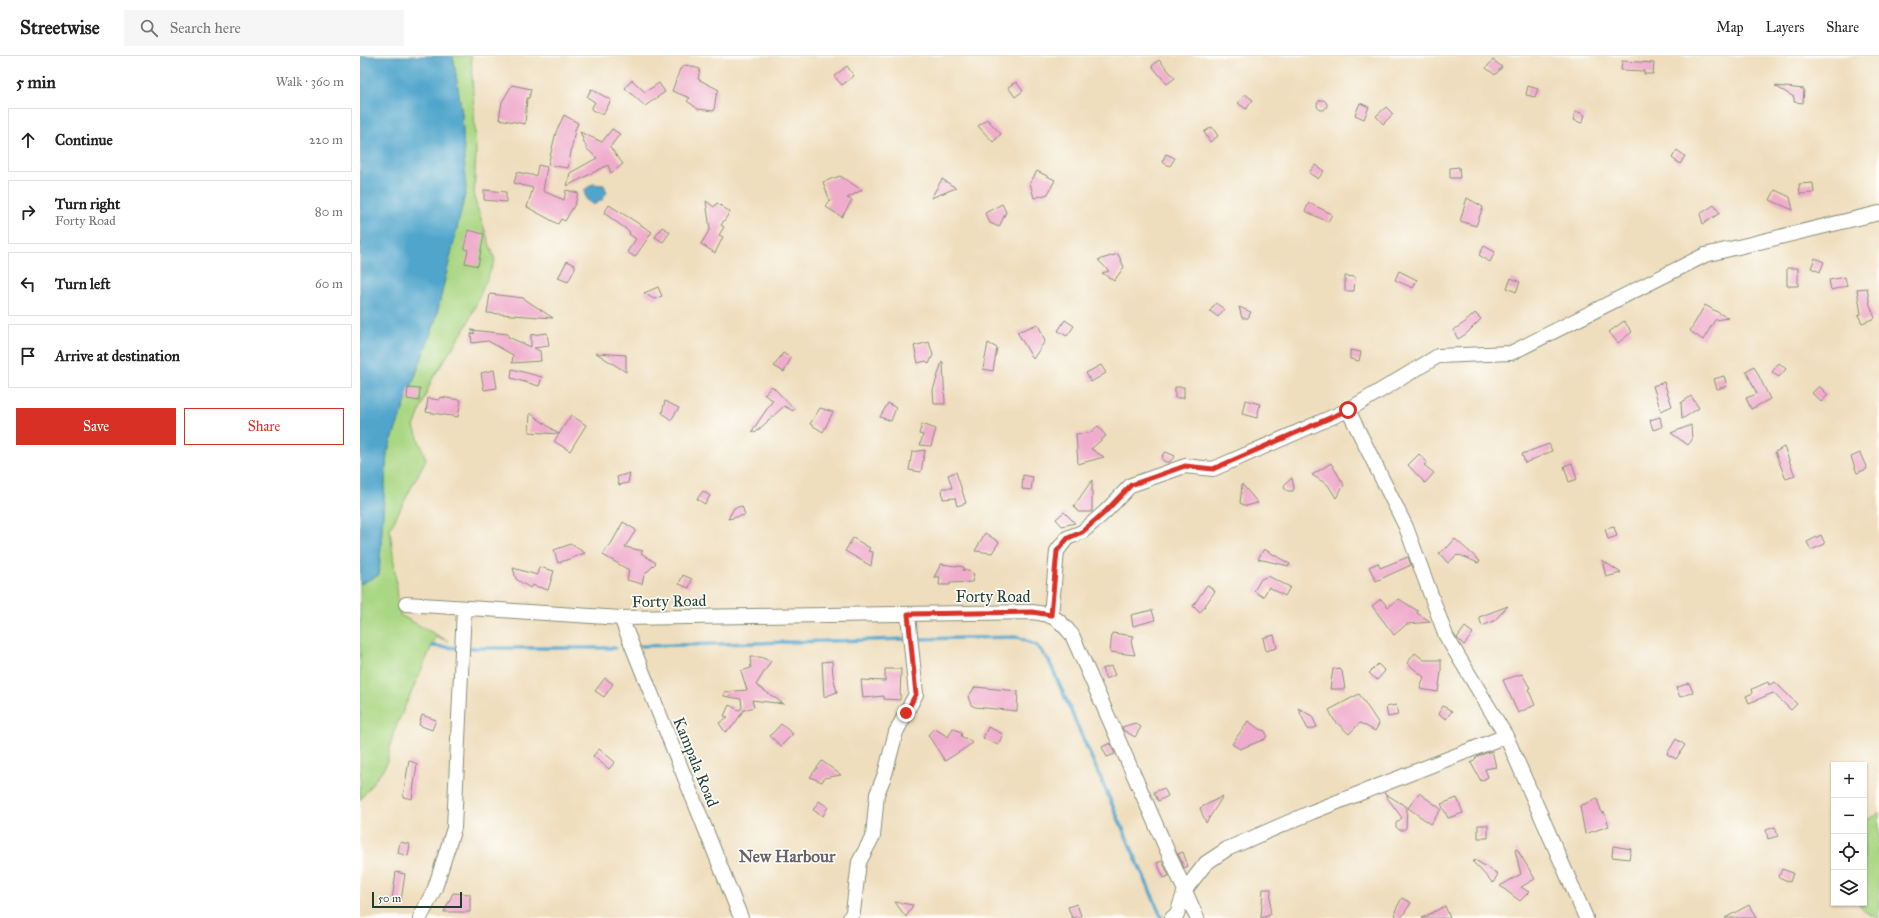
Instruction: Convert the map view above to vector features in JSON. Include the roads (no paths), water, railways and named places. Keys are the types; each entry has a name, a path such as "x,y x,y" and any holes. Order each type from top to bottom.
{"street":[{"path":"1051,615 1057,551 1068,538 1082,532 1105,512 1131,485 1185,466 1213,469 1348,410 1438,356 1511,353 1705,255 1879,213"},
{"path":"1348,410 1406,527 1446,636 1506,736 1586,918"},
{"name":"Forty Road","path":"406,604 621,618 1032,612 1051,615 1063,624 1072,636 1197,918"},
{"path":"420,918 435,888 454,828 458,771 460,657 463,637 464,608"},
{"path":"850,918 853,912 859,862 873,836 877,794 885,774 896,732 916,694 908,614"},
{"name":"Kampala Road","path":"621,618 741,918"},
{"path":"1172,918 1177,914 1185,890 1206,863 1227,849 1312,812 1506,736"}],"water":[{"path":"360,56 453,56 462,114 466,190 435,322 387,453 379,575 360,584"},
{"path":"593,184 604,185 607,192 602,200 593,205 586,199 584,190"}],"waterway":[{"path":"914,639 1018,637 1037,646 1049,661 1162,918"},
{"path":"641,646 908,639"},
{"path":"432,646 459,648"},
{"path":"466,648 615,648"}],"district":[{"name":"New Harbour","path":"787,856"}]}
